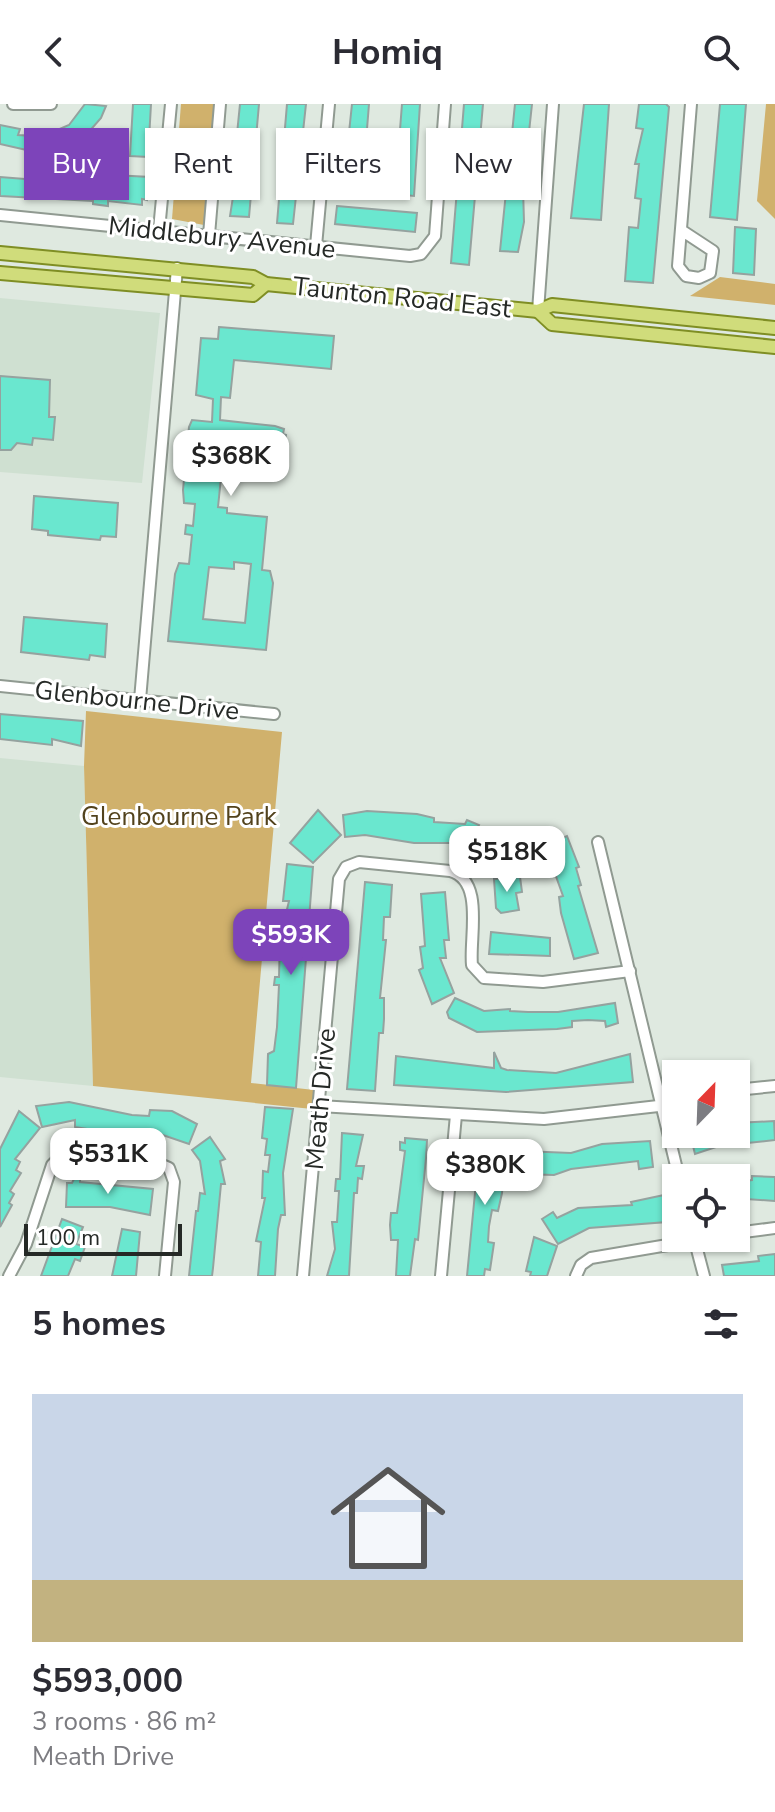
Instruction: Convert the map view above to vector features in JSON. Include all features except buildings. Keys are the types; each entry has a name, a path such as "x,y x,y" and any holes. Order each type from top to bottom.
{"main road":[{"name":"Taunton Road East","path":"0,253 177,268 253,277 266,284 538,311 552,305 775,328"},
{"name":"Taunton Road East","path":"0,273 253,295 266,284"},
{"name":"Taunton Road East","path":"538,311 552,324 775,347"}],"street":[{"path":"13,104 51,104"},
{"path":"159,230 171,104"},
{"path":"209,235 220,104"},
{"path":"316,246 329,104"},
{"name":"Middlebury Avenue","path":"0,215 410,256 429,248 435,236 445,104"},
{"path":"538,311 553,104"},
{"path":"681,230 713,251 710,273 699,278 686,276 678,266 677,244 681,230 691,104"},
{"path":"140,700 177,268"},
{"name":"Glenbourne Drive","path":"0,686 274,714"},
{"path":"319,1106 558,1119 662,1107 598,842"},
{"name":"Meath Drive","path":"303,1276 339,879 349,865 359,862 463,876 469,888 472,965 484,978 543,982 630,971"},
{"path":"750,1089 775,1086"},
{"path":"441,1276 456,1115"},
{"path":"9,1276 26,1244 52,1165 63,1154 73,1153 153,1161 169,1168 174,1182 165,1276"},
{"path":"750,1231 775,1228"},
{"path":"576,1276 581,1265 591,1258 662,1245"},
{"path":"698,1252 704,1276"}],"shaded area":[{"path":"0,298 160,313 142,483 0,472"},
{"path":"0,758 84,766 93,1086 0,1077"}],"green space":[{"path":"181,104 217,104 214,128 179,128"},
{"path":"766,104 775,104 775,219 757,201"},
{"path":"173,200 207,200 204,225 172,219"},
{"path":"720,277 775,284 775,305 690,296"},
{"name":"Glenbourne Park","path":"86,711 282,732 251,1083 314,1090 312,1109 93,1086 84,766"}]}
